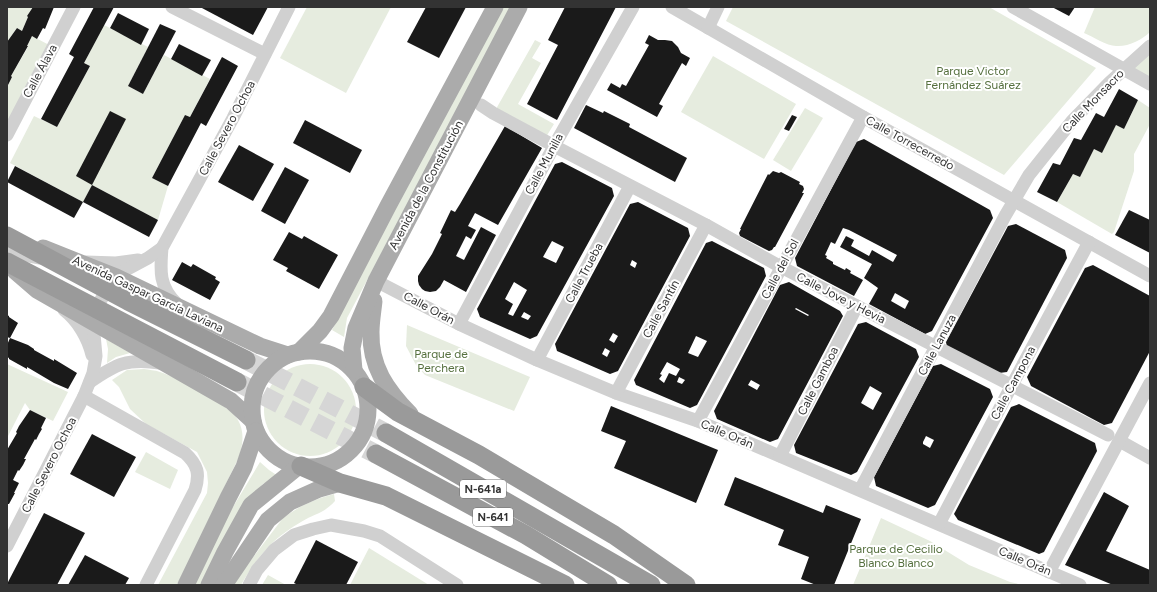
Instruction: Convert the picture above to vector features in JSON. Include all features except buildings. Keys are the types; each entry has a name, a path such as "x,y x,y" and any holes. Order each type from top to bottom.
{"highway":[{"name":"Avenida Gaspar García Laviana","path":"7,234 50,259 111,284 246,360"},
{"path":"7,263 95,316 237,382"},
{"path":"364,387 398,412 479,455 614,535 686,585"},
{"name":"N-641a","path":"386,433 651,585"},
{"name":"N-641","path":"376,454 526,535 608,585"},
{"path":"300,466 340,483 386,496 565,585"}],"main road":[{"name":"Avenida de la Constitución","path":"294,353 320,331 331,316 388,206 495,7"},
{"name":"Avenida de la Constitución","path":"354,370 352,348 356,328 376,280 519,7"},
{"name":"Avenida Gaspar García Laviana","path":"7,234 75,260 111,284 182,309 260,346 294,353"},
{"path":"7,263 37,290 95,316 167,365 230,401 254,426 263,443 272,453 286,462 300,466 310,466 331,463 344,456 359,441 367,422 368,402 364,387 354,370 334,355 316,351 294,353 274,363 260,378 255,390 252,409 254,426 244,467 186,585"},
{"path":"376,280 370,332 372,352 377,369 396,400 419,423"},
{"path":"209,585 225,552 252,505 300,466"},
{"path":"224,585 268,520 290,502 319,489 340,483"}],"street":[{"name":"Calle Álava","path":"7,135 74,7"},
{"path":"172,7 265,54"},
{"name":"Calle Severo Ochoa","path":"7,546 90,382 95,364 95,316 111,284 126,270 148,258 162,248 233,118 290,7"},
{"name":"Calle Munilla","path":"459,324 550,144 633,7"},
{"name":"Calle Torrecerredo","path":"672,7 863,116 1150,276"},
{"path":"708,28 718,7"},
{"path":"1013,7 1150,84"},
{"name":"Calle Monsacro","path":"1014,200 1029,175 1072,120 1124,69 1150,46"},
{"name":"Calle Jove y Hevia","path":"481,105 550,144 706,225 781,267 1108,435"},
{"name":"Calle del Sol","path":"698,421 863,116"},
{"name":"Calle Trueba","path":"537,360 630,186"},
{"name":"Calle Lanuza","path":"860,490 1014,200"},
{"name":"Calle Santín","path":"616,393 706,225"},
{"name":"Calle Campona","path":"939,524 1089,242"},
{"name":"Avenida Gaspar García Laviana","path":"7,248 19,254 50,259"},
{"name":"Calle Severo Ochoa","path":"162,248 161,271 164,288 169,296 182,309"},
{"name":"Calle Severo Ochoa","path":"75,260 96,263 116,263 148,258"},
{"name":"Calle Orán","path":"376,280 459,324 537,360 616,393 698,421 1080,585"},
{"path":"37,290 72,317 88,342 95,364"},
{"name":"Calle Gamboa","path":"780,456 857,306"},
{"path":"90,382 116,366 128,362 146,361 167,365"},
{"path":"1049,572 1150,383"},
{"path":"84,396 185,453 192,459 196,467 198,479 195,490 146,585"},
{"path":"1125,444 1150,458"},
{"path":"249,585 257,570 274,550 294,535 331,525 364,531 380,536 457,585"}],"green space":[{"path":"7,7 33,7 27,16 28,17 22,31 17,28 7,42"},
{"path":"307,7 391,7 346,93 280,58"},
{"path":"501,7 512,7 347,318 344,337 332,330"},
{"name":"Parque Victor Fernández Suárez","path":"733,7 989,7 1096,68 1004,175 726,21"},
{"path":"1095,7 1150,7 1150,32 1143,38 1130,44 1112,46 1104,43 1084,33"},
{"path":"104,25 148,47 128,86 143,94 164,55 210,79 190,117 185,115 152,178 168,186 158,220 92,185 83,202 10,163 34,116 57,127 90,66 84,63"},
{"path":"32,36 53,47 7,135 7,87 12,77 11,76 28,47 27,46"},
{"path":"535,40 541,43 532,58 541,63 518,104 554,124 546,137 496,109"},
{"path":"1150,46 1150,84 1124,69"},
{"path":"713,56 796,104 764,159 681,112"},
{"path":"1138,100 1150,108 1150,124 1134,154 1134,171 1114,232 1112,234 1057,202 1073,174 1080,177 1094,149 1102,153 1116,125 1124,129"},
{"path":"805,108 823,118 791,171 773,160"},
{"name":"Parque de Perchera","path":"407,325 530,377 514,411 425,375 416,365 406,346"},
{"path":"106,339 130,353 116,357 107,363 108,349"},
{"path":"7,364 68,392 53,421 30,410 25,403 7,438"},
{"path":"310,364 328,368 342,378 352,392 356,410 352,428 342,442 328,452 310,456 292,452 278,442 268,428 264,410 268,392 278,378 292,368"},
{"path":"144,369 168,375 202,392 233,414 238,420 242,429 242,445 238,459 177,585 158,585 207,493 207,472 197,452 146,424 130,409 119,387 112,380 127,370"},
{"path":"146,452 178,470 170,489 135,472"},
{"path":"260,462 278,476 263,484 251,496 201,585 195,585 227,517"},
{"path":"334,494 335,501 330,506 291,528 282,535 266,549 241,585 232,585 283,518 307,503"},
{"name":"Parque de Cecilio Blanco Blanco","path":"881,518 930,541 969,565 1010,582 1023,585 853,585"},
{"path":"369,548 429,585 350,585"},
{"path":"268,575 286,585 262,585"}],"tunnel":[{"path":"246,360 386,433"},
{"path":"237,382 376,454"}]}
